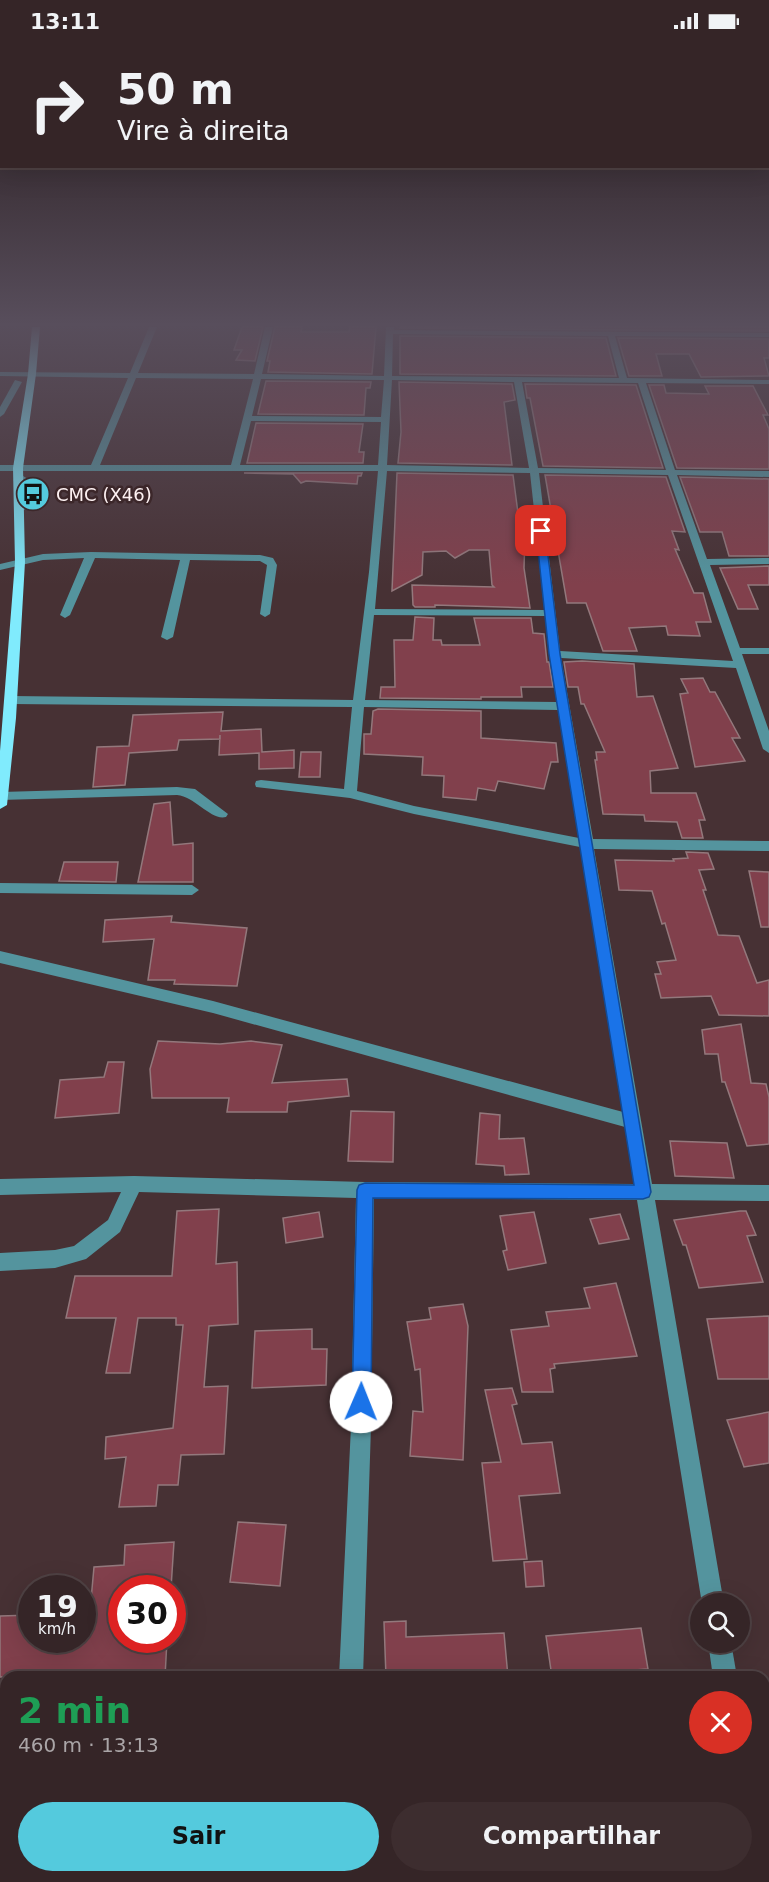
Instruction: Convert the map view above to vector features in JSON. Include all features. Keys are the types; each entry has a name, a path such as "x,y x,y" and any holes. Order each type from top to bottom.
{"main road":[{"path":"18,480 26,413"},
{"path":"1,800 5,718 11,700 21,562 20,508"}],"street":[{"path":"94,468 117,413"},
{"path":"235,469 249,413"},
{"path":"350,794 387,413"},
{"path":"524,413 534,469 555,654 711,1593"},
{"path":"651,413 670,473 736,651 769,749"},
{"path":"248,418 386,420"},
{"path":"0,468 534,469 769,474"},
{"path":"18,480 22,479 28,507 20,508"},
{"path":"65,615 92,555"},
{"path":"0,567 43,557 92,555 269,560 272,565 265,614"},
{"path":"167,637 186,556"},
{"path":"702,562 769,561"},
{"path":"369,612 549,613"},
{"path":"736,651 769,651"},
{"path":"555,654 741,665"},
{"path":"11,700 564,705"},
{"path":"261,784 350,794 414,810 586,844 769,846"},
{"path":"1,800 177,791 190,792 221,814"},
{"path":"0,888 192,890"},
{"path":"0,957 213,1007 633,1122"},
{"path":"0,1187 134,1184 365,1190 769,1193"},
{"path":"0,1262 55,1259 79,1252 114,1226 134,1184"},
{"path":"351,1671 361,1426 365,1190"},
{"path":"721,1653 724,1671"}],"building":[{"path":"258,413 364,413 364,415"},
{"path":"400,413 505,413 512,465 398,463"},
{"path":"533,413 645,413 663,468 543,466"},
{"path":"658,413 767,413 768,415 763,415 769,429 769,469 677,468"},
{"path":"256,423 363,424 359,452 364,452 363,463 247,463"},
{"path":"244,473 362,473 358,476 357,484 306,481 301,483 293,474"},
{"path":"397,473 513,475 521,536 525,536 524,568 530,608 435,605 435,607 415,607 413,605 412,585 494,587 489,550 469,550 455,558 446,551 423,552 422,575 392,591"},
{"path":"545,475 666,477 685,532 672,531 679,550 675,549 694,593 703,593 711,622 696,622 700,636 668,635 666,626 629,628 637,651 603,651 586,603 567,603"},
{"path":"680,477 769,479 769,556 729,556 722,532 700,532"},
{"path":"769,566 769,585 748,585 758,609 738,609 720,568"},
{"path":"415,617 434,618 433,640 441,640 442,645 480,645 474,618 531,618 533,633 544,634 553,687 521,687 522,697 380,698 381,687 395,687 394,640 413,640"},
{"path":"564,662 634,664 637,697 653,696 678,768 650,771 651,793 696,793 705,820 699,820 703,838 682,838 677,822 645,821 644,815 603,814 595,760 597,760 596,752 605,752 584,704 581,704 578,687 568,687"},
{"path":"703,678 710,692 715,692 740,738 732,738 745,761 695,767 680,694 688,693 681,679"},
{"path":"378,709 481,711 481,738 556,743 558,762 551,762 544,789 498,781 495,791 478,788 476,800 443,797 444,776 422,775 423,757 364,754 364,734 371,734 373,711"},
{"path":"223,712 221,731 261,729 262,752 294,750 294,768 259,769 259,753 219,755 220,739 179,740 177,750 129,753 125,785 93,787 97,747 129,746 133,715"},
{"path":"301,752 321,752 320,777 299,777"},
{"path":"170,802 173,845 193,843 193,882 138,882 154,804"},
{"path":"686,852 708,853 714,869 699,870 718,935 739,936 757,983 769,980 769,1016 719,1015 711,996 661,998 655,974 661,974 657,962 676,960 665,923 662,924 652,891 619,890 615,860 674,861 673,859 688,858"},
{"path":"64,862 118,862 116,882 59,881"},
{"path":"749,871 769,872 769,927 761,927"},
{"path":"172,916 171,922 247,928 237,986 174,984 175,980 148,980 154,939 103,942 105,920"},
{"path":"741,1024 751,1083 766,1084 769,1097 769,1144 747,1146 725,1082 722,1082 718,1054 705,1054 702,1030"},
{"path":"158,1041 220,1044 251,1041 282,1045 272,1083 347,1079 349,1096 288,1102 287,1112 227,1112 229,1098 152,1098 150,1069"},
{"path":"108,1062 124,1062 119,1113 55,1118 60,1080 104,1077"},
{"path":"351,1111 394,1112 393,1162 348,1161"},
{"path":"480,1113 500,1115 499,1139 524,1138 529,1174 505,1175 504,1166 476,1164"},
{"path":"670,1141 727,1143 734,1178 675,1176"},
{"path":"219,1209 216,1264 237,1262 238,1324 209,1326 204,1387 228,1386 224,1454 181,1455 178,1485 158,1485 156,1506 119,1507 126,1457 105,1459 106,1437 173,1428 183,1325 176,1325 176,1318 138,1318 130,1373 106,1373 116,1318 66,1318 75,1276 172,1276 177,1211"},
{"path":"746,1211 756,1235 747,1236 763,1282 699,1288 686,1245 683,1245 674,1220"},
{"path":"319,1212 323,1237 286,1243 283,1218"},
{"path":"534,1212 546,1263 508,1270 503,1251 507,1250 500,1216"},
{"path":"620,1214 629,1239 599,1244 590,1219"},
{"path":"616,1283 637,1356 554,1364 555,1368 550,1369 553,1392 522,1392 511,1330 549,1326 546,1312 590,1308 584,1288"},
{"path":"463,1304 468,1326 463,1460 410,1456 413,1411 423,1412 420,1369 415,1370 407,1322 431,1319 429,1308"},
{"path":"769,1316 769,1379 718,1379 707,1319"},
{"path":"312,1329 312,1349 327,1349 326,1385 252,1388 255,1331"},
{"path":"512,1388 517,1404 512,1405 522,1444 552,1442 560,1493 519,1496 527,1559 493,1561 482,1463 501,1462 485,1390"},
{"path":"769,1412 769,1463 744,1467 727,1420"},
{"path":"238,1522 286,1525 280,1586 230,1582"},
{"path":"174,1542 172,1575 108,1575 108,1653 166,1653 165,1671 0,1671 0,1616 18,1615 18,1653 96,1653 96,1575 93,1575 94,1567 124,1565 125,1545"},
{"path":"542,1561 544,1586 526,1587 524,1562"},
{"path":"406,1621 406,1637 504,1633 507,1671 386,1671 384,1622"},
{"path":"641,1628 648,1669 551,1671 546,1636"}],"place":[{"name":"CMC (X46)","path":"33,494"}],"route":[{"path":"361,1402 365,1190 643,1192 555,654 541,531"}]}
